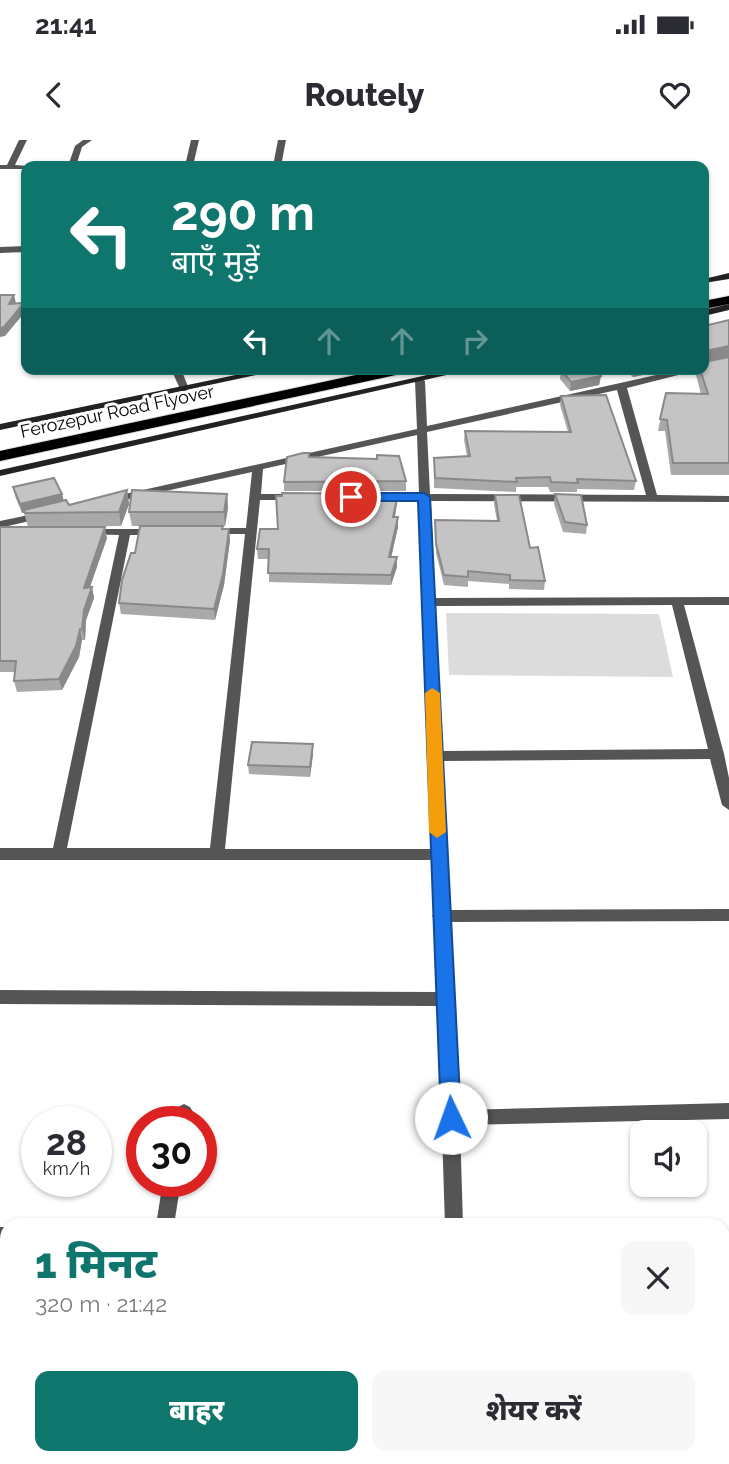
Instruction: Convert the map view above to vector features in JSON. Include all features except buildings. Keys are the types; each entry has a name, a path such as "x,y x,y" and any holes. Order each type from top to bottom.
{"highway":[{"path":"709,294 729,289"},
{"path":"709,304 729,300"},
{"name":"Ferozepur Road Flyover","path":"0,441 316,375"},
{"name":"Ferozepur Road Flyover","path":"0,456 377,375"}],"main road":[{"path":"709,280 729,276"},
{"path":"709,312 729,307"},
{"path":"0,427 250,375"},
{"path":"0,472 444,375"}],"street":[{"path":"10,167 23,140"},
{"path":"74,161 79,146 88,140"},
{"path":"190,161 195,140"},
{"path":"279,161 282,140"},
{"path":"0,167 21,167"},
{"path":"0,250 21,249"},
{"path":"178,375 184,389"},
{"path":"98,503 668,375"},
{"path":"420,381 454,1218"},
{"path":"621,385 653,499"},
{"path":"217,854 258,467"},
{"path":"255,497 307,497"},
{"path":"372,497 729,499"},
{"path":"0,528 4,523 58,512"},
{"path":"200,531 251,531"},
{"path":"59,853 125,532"},
{"path":"69,533 162,532"},
{"path":"0,533 14,533"},
{"path":"677,601 729,805"},
{"path":"429,602 729,601"},
{"path":"435,756 717,754"},
{"path":"0,854 438,855"},
{"path":"440,916 729,915"},
{"path":"0,997 445,999"},
{"path":"451,1118 729,1111"},
{"path":"166,1218 169,1197"}],"shaded area":[{"path":"446,613 659,614 673,677 449,675"}],"slow traffic":[{"path":"432,693 437,832"}],"route":[{"path":"351,497 424,497 440,916 451,1118"}]}
